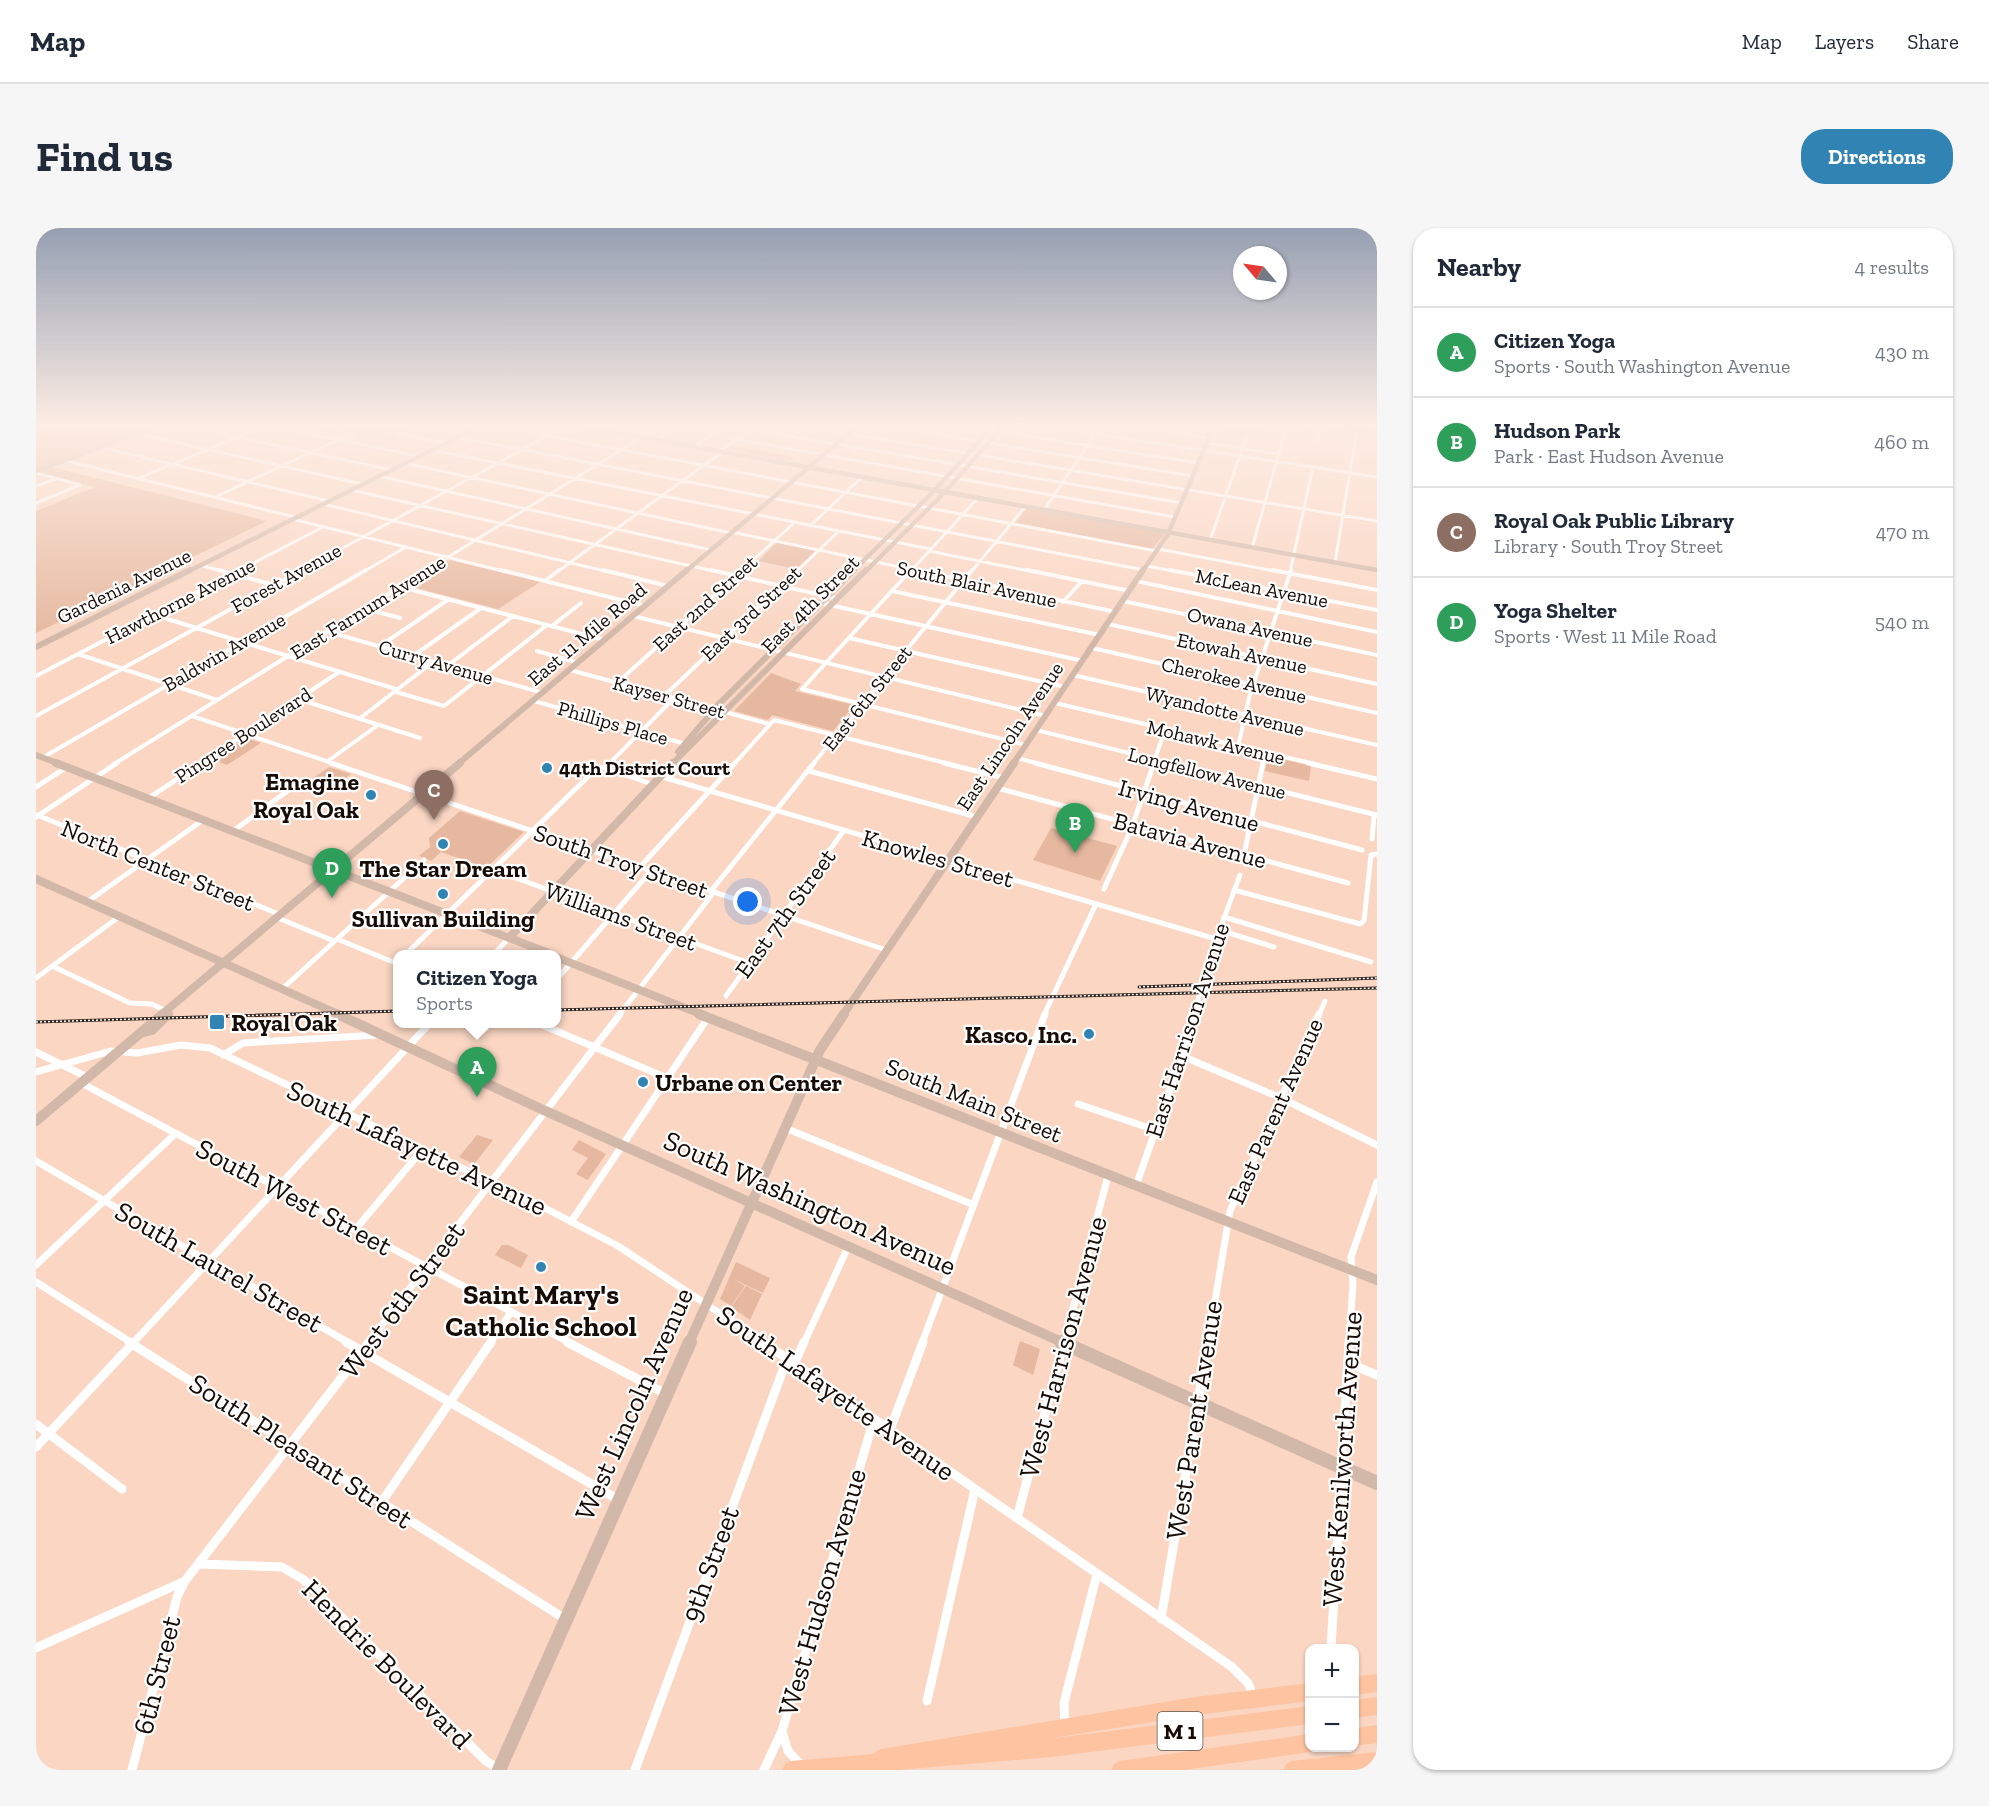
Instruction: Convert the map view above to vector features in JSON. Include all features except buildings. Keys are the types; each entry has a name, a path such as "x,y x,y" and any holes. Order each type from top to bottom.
{"main road":[{"path":"1359,1685 1377,1683"},
{"path":"848,1764 1195,1706 1305,1693"},
{"path":"1359,1708 1377,1706"},
{"name":"M 1","path":"798,1769 1051,1748 1305,1715"},
{"path":"1359,1736 1377,1734"},
{"name":"M 1","path":"1120,1770 1305,1744"},
{"path":"1292,1770 1377,1761"}],"street":[{"path":"36,503 53,496"},
{"path":"210,496 324,527 645,606"},
{"path":"302,496 392,520 669,586"},
{"name":"Gardenia Avenue","path":"36,646 339,496"},
{"path":"378,496 839,599"},
{"name":"Forest Avenue","path":"36,716 437,496"},
{"path":"468,496 711,550"},
{"name":"East Farnum Avenue","path":"37,816 192,716 546,496"},
{"name":"South Blair Avenue","path":"558,496 1116,612"},
{"path":"545,581 660,496 1130,591"},
{"name":"McLean Avenue","path":"756,496 996,542 1377,610"},
{"name":"East 11 Mile Road","path":"36,1121 144,1032 152,1030 168,1017 168,1012 226,962 775,496"},
{"path":"810,526 842,496"},
{"path":"867,496 1377,590"},
{"name":"East 4th Street","path":"689,745 714,709 929,496"},
{"name":"East 4th Street","path":"509,938 689,745 726,712 940,496"},
{"path":"966,496 1377,570"},
{"path":"1044,510 1054,496 1175,517"},
{"path":"1140,496 1182,503"},
{"name":"East Lincoln Avenue","path":"816,1059 886,950 1169,533 1185,496"},
{"path":"1210,540 1226,496 1377,521"},
{"path":"1252,548 1267,496"},
{"path":"1238,747 1254,684 1296,555 1295,545 1307,496"},
{"path":"1335,563 1346,496"},
{"path":"978,498 802,689 1026,745"},
{"name":"East 6th Street","path":"640,989 713,892 883,677 1025,507"},
{"name":"East 2nd Street","path":"617,682 794,523"},
{"name":"Hawthorne Avenue","path":"36,675 324,527"},
{"name":"East 3rd Street","path":"664,696 838,532"},
{"name":"Baldwin Avenue","path":"39,756 169,684 405,547"},
{"path":"200,565 274,585"},
{"path":"1063,602 1082,581"},
{"path":"1136,581 1377,632"},
{"path":"401,587 605,640"},
{"path":"892,591 1100,635"},
{"path":"380,646 449,599"},
{"name":"Owana Avenue","path":"1123,601 1377,655"},
{"path":"154,615 444,706 581,603"},
{"path":"821,603 1083,661"},
{"path":"413,656 481,608"},
{"path":"366,609 400,618"},
{"path":"447,666 513,616"},
{"path":"633,616 1046,716"},
{"name":"Etowah Avenue","path":"1108,624 1377,684"},
{"name":"Curry Avenue","path":"328,632 543,693"},
{"path":"849,638 1065,687"},
{"name":"Cherokee Avenue","path":"1092,648 1377,713"},
{"path":"537,651 579,663"},
{"path":"78,654 218,700"},
{"path":"359,719 433,662"},
{"name":"Kayser Street","path":"570,670 769,724"},
{"name":"Pingree Boulevard","path":"147,799 339,672"},
{"name":"Wyandotte Avenue","path":"1073,675 1377,745"},
{"path":"605,768 674,698"},
{"path":"298,699 420,738"},
{"name":"Phillips Place","path":"534,701 689,745"},
{"name":"Mohawk Avenue","path":"1054,703 1377,779"},
{"name":"South Troy Street","path":"192,716 886,950"},
{"path":"640,867 707,791 775,720 1004,778"},
{"path":"327,761 378,725"},
{"name":"Longfellow Avenue","path":"1036,730 1375,815"},
{"path":"1104,889 1132,825 1165,730"},
{"path":"1244,855 1265,754"},
{"path":"39,756 540,950"},
{"name":"Irving Avenue","path":"1017,758 1362,850"},
{"path":"36,787 67,767"},
{"path":"410,950 597,768 605,768 652,784"},
{"path":"809,771 976,817"},
{"name":"Knowles Street","path":"659,776 1216,939"},
{"path":"233,831 293,787"},
{"name":"Batavia Avenue","path":"997,788 1348,883"},
{"path":"1372,839 1375,815"},
{"name":"North Center Street","path":"37,816 393,962"},
{"path":"87,902 203,820"},
{"name":"East 7th Street","path":"726,996 844,830"},
{"path":"1234,890 1360,924 1364,921 1368,903 1375,854"},
{"path":"282,989 424,860"},
{"name":"Williams Street","path":"494,870 749,963"},
{"path":"561,975 651,871"},
{"name":"East Harrison Avenue","path":"1136,1187 1200,1003 1203,975 1240,875"},
{"name":"South Washington Avenue","path":"36,879 226,962 546,1112 1377,1483"},
{"path":"890,1430 1040,1022 1096,904"},
{"path":"36,978 120,916"},
{"path":"1224,917 1371,962"},
{"path":"1219,930 1274,947"},
{"path":"498,950 509,938"},
{"name":"South Main Street","path":"561,959 1377,1280"},
{"path":"52,966 130,1003 152,1004 168,1012"},
{"name":"West 6th Street","path":"185,1581 640,989"},
{"name":"East Parent Avenue","path":"1227,1222 1231,1208 1325,1001"},
{"path":"571,1222 710,1016"},
{"path":"36,1447 425,1028"},
{"path":"552,1028 667,1078"},
{"path":"223,1055 243,1043 380,1035"},
{"name":"South Lafayette Avenue","path":"36,1072 111,1051 137,1053 192,1045 210,1048 618,1246 706,1303 1232,1667 1248,1683 1254,1699"},
{"name":"South West Street","path":"36,1052 62,1064 86,1081 175,1134 666,1394"},
{"path":"1182,1056 1281,1098 1377,1145"},
{"name":"West Lincoln Avenue","path":"499,1770 816,1059"},
{"path":"1077,1104 1155,1130"},
{"path":"784,1127 974,1205"},
{"path":"36,1265 175,1134"},
{"path":"355,1230 422,1150"},
{"name":"South Laurel Street","path":"36,1161 619,1500"},
{"name":"West Harrison Avenue","path":"1017,1518 1108,1176"},
{"name":"West Kenilworth Avenue","path":"1331,1644 1348,1363 1351,1257 1377,1182"},
{"name":"West Parent Avenue","path":"1161,1619 1227,1222"},
{"name":"9th Street","path":"635,1770 790,1362 848,1247"},
{"name":"South Pleasant Street","path":"36,1282 566,1619"},
{"path":"381,1503 511,1311"},
{"path":"1348,1363 1377,1375"},
{"name":"West Hudson Avenue","path":"764,1770 782,1731 874,1419"},
{"path":"36,1424 122,1489"},
{"path":"927,1701 975,1489"},
{"name":"Hendrie Boulevard","path":"199,1564 282,1568 304,1580 486,1761 499,1770"},
{"path":"1065,1728 1063,1708 1097,1574"},
{"path":"36,1648 185,1581"},
{"name":"6th Street","path":"132,1770 174,1607 185,1581"},
{"name":"West Hudson Avenue","path":"782,1731 788,1751 798,1769"}],"shaded area":[{"path":"73,496 167,496 267,521 36,633 36,511"},
{"path":"1026,509 1161,532 1164,535 1152,549 1015,523"},
{"path":"777,542 815,551 796,569 758,561"},
{"path":"450,560 540,582 498,609 408,586"},
{"path":"771,673 801,684 795,691 854,705 833,731 772,715 768,720 734,711"},
{"path":"246,738 261,743 227,765 213,760"},
{"path":"1268,756 1311,766 1309,781 1265,771"},
{"path":"329,767 351,774 329,791 306,783"},
{"path":"460,811 524,832 486,868 441,852 431,861 419,856 430,847 429,838"},
{"path":"1051,828 1117,846 1100,881 1033,860"},
{"path":"477,1135 493,1140 474,1164 459,1157"},
{"path":"579,1140 606,1154 588,1180 576,1174 588,1158 572,1150"},
{"path":"502,1245 508,1245 528,1255 521,1268 495,1255"},
{"path":"736,1262 770,1278 763,1293 733,1279 745,1286 731,1306 720,1299"},
{"path":"746,1286 762,1294 750,1320 731,1307"},
{"path":"1020,1341 1040,1349 1033,1375 1013,1365"}],"railway":[{"path":"1139,987 1377,978"},
{"path":"561,1010 1377,988"},
{"path":"36,1022 393,1011"}],"place":[{"name":"44th District Court","path":"547,768"},
{"name":"Emagine Royal Oak","path":"371,795"},
{"name":"Royal Oak Public Library","path":"434,820"},
{"name":"The Star Dream","path":"443,844"},
{"name":"Hudson Park","path":"1075,853"},
{"name":"Sullivan Building","path":"443,894"},
{"name":"Yoga Shelter","path":"332,898"},
{"name":"Royal Oak","path":"217,1022"},
{"name":"Kasco, Inc.","path":"1089,1034"},
{"name":"Urbane on Center","path":"643,1082"},
{"name":"Citizen Yoga","path":"477,1097"},
{"name":"Saint Mary's Catholic School","path":"541,1267"}]}
